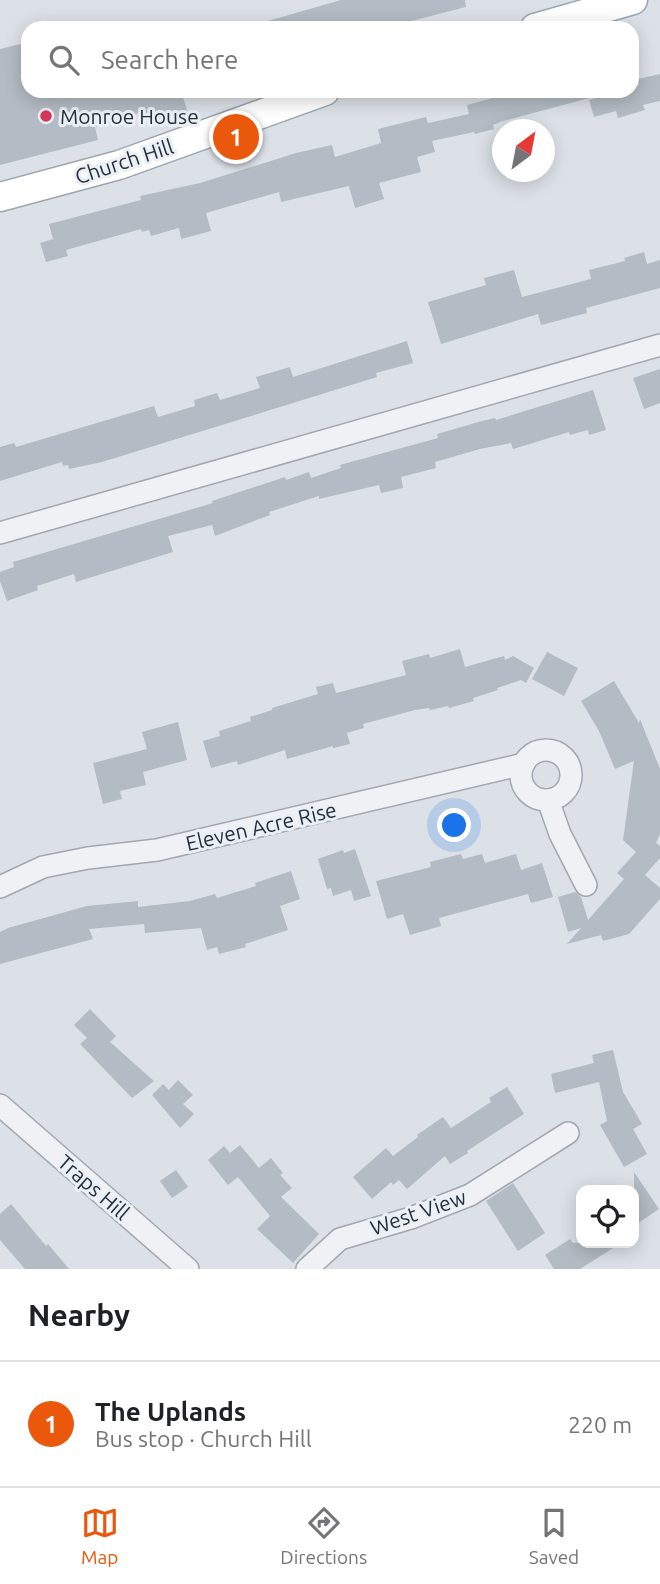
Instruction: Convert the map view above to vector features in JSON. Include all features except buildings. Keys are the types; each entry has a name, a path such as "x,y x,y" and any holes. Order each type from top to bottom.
{"main road":[{"path":"560,21 633,0"},
{"name":"Church Hill","path":"0,197 119,165 306,98"}],"street":[{"path":"0,533 660,345"},
{"path":"542,751 558,753 564,758 571,773 568,788 548,800 531,795 522,781 524,764 535,753 542,751"},
{"name":"Eleven Acre Rise","path":"0,887 43,867 88,858 158,850 524,764"},
{"path":"548,800 560,834 586,885"},
{"name":"Traps Hill","path":"0,1105 188,1269"},
{"name":"West View","path":"307,1269 340,1239 411,1218 470,1195 568,1133"}],"place":[{"name":"Monroe House","path":"46,116"},
{"name":"The Uplands","path":"236,137"}]}
